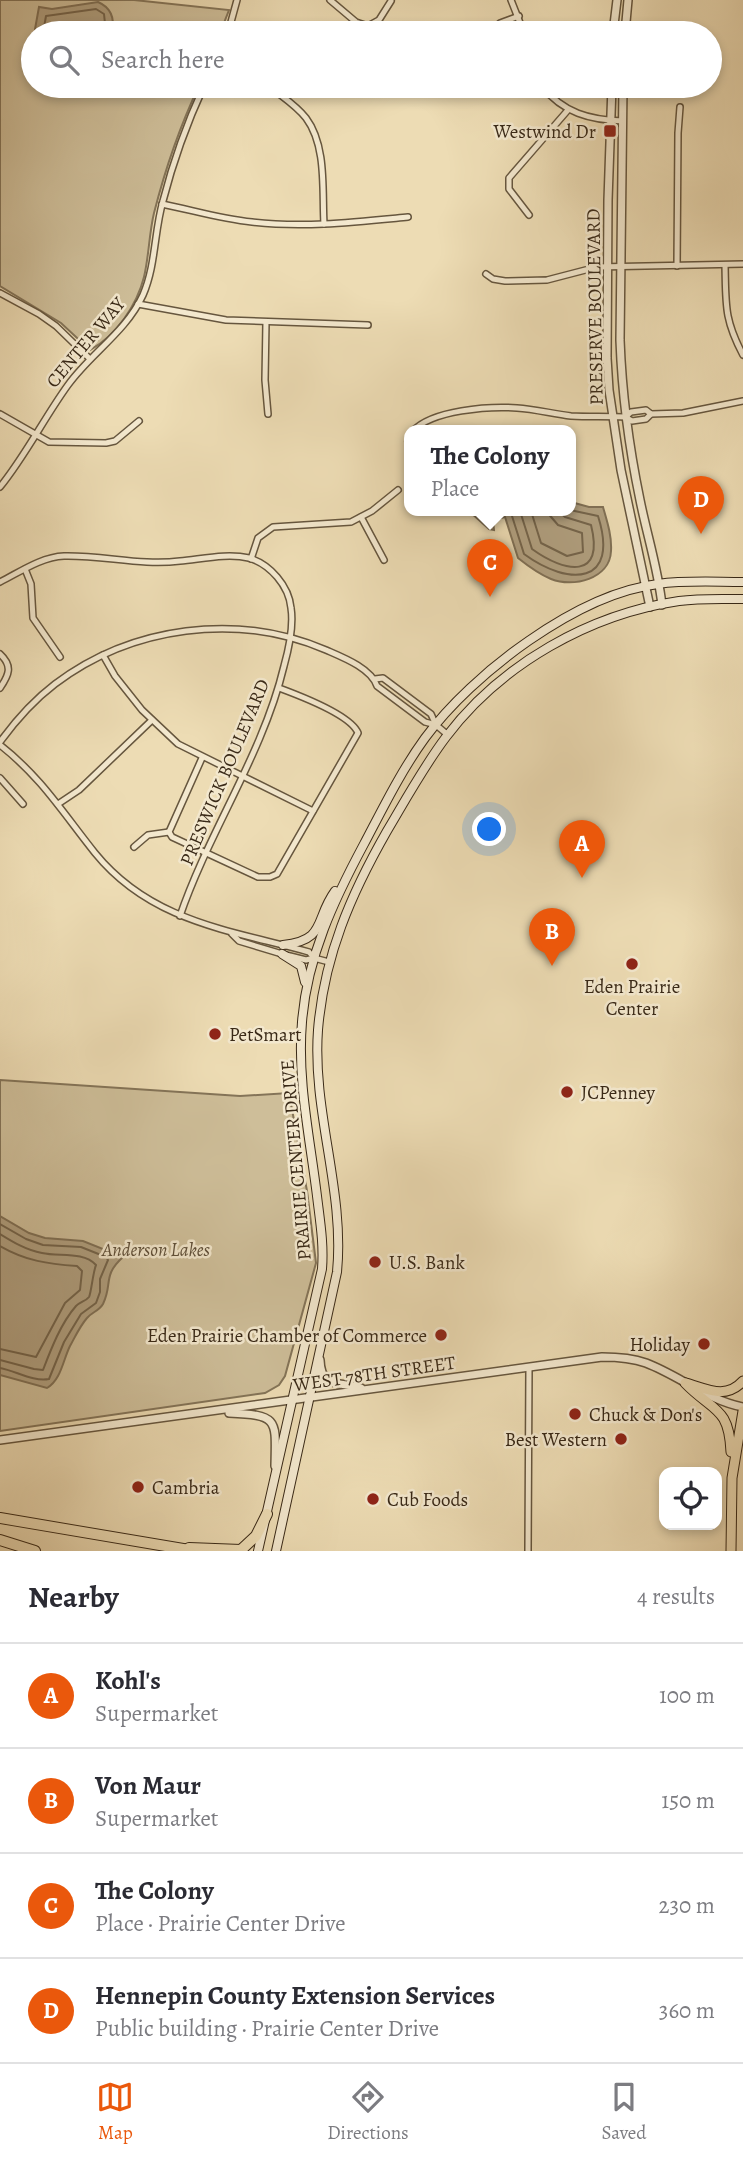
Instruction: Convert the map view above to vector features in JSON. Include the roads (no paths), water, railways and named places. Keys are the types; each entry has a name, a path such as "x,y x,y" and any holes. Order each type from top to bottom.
{"highway":[{"path":"169,1546 241,1550 256,1536 267,1514"},
{"path":"0,1518 195,1551"},
{"path":"0,1540 35,1551"}],"main road":[{"name":"PRAIRIE CENTER DRIVE","path":"258,1551 318,1289 323,1253 301,1066 302,1020 314,958 325,924 349,872 399,778 436,725 482,677 533,639 587,607 646,586 660,583 743,582"},
{"name":"PRAIRIE CENTER DRIVE","path":"276,1551 337,1272 339,1244 318,1073 320,1012 329,962 360,879 426,765 475,704 509,674 545,649 588,628 650,607 692,600 743,598"},
{"path":"306,994 301,966 283,949 304,942 314,935 328,901 349,872"},
{"path":"685,1383 721,1392 735,1389 743,1381"},
{"path":"685,1383 720,1412 730,1433 731,1551"},
{"path":"732,1478 743,1409"}],"street":[{"path":"231,21 237,0"},
{"path":"330,0 355,21"},
{"path":"511,0 520,21"},
{"path":"615,21 617,0"},
{"path":"626,21 628,0"},
{"path":"377,21 391,1"},
{"path":"505,21 519,16"},
{"name":"CENTER WAY","path":"0,487 69,384 122,328 138,304 151,271 162,204 186,128 199,98"},
{"path":"284,98 298,109 314,130 320,155 324,224"},
{"path":"555,98 568,110 593,120 623,121"},
{"name":"PRESERVE BOULEVARD","path":"612,98 607,358 611,416 650,607"},
{"name":"PRESERVE BOULEVARD","path":"623,98 620,340 625,417 641,504 660,583 662,605"},
{"path":"677,266 680,107"},
{"path":"529,215 509,189 509,178 568,110"},
{"path":"162,204 252,222 324,224 408,217"},
{"path":"485,274 505,281 554,280 587,269 608,267 743,264"},
{"path":"725,265 729,326 743,355"},
{"path":"0,293 56,326 90,359"},
{"path":"138,304 214,318 368,324"},
{"path":"266,322 265,380 268,414"},
{"path":"420,425 432,418 463,411 498,408 574,416 625,417 632,421 646,419 651,414 683,412 743,401"},
{"path":"0,414 49,442 115,441 139,421"},
{"path":"0,582 42,561 63,556 150,563 226,557 251,559 258,538 273,527 339,523 361,517 398,490"},
{"path":"361,517 384,560"},
{"name":"PRESWICK BOULEVARD","path":"180,916 279,688 290,638 292,610 287,592 276,576 251,559"},
{"path":"24,569 31,584 33,618 60,656"},
{"path":"329,962 314,958 309,952 283,949 241,934 232,934 180,916 157,904 114,872 30,770 0,743 16,721 44,693 103,655 155,636 195,630 236,629 290,638 337,655 375,678 383,678 431,715 436,725 448,735"},
{"path":"0,654 7,661 9,671 0,688"},
{"path":"103,655 115,676 152,720 178,744 313,811"},
{"path":"375,678 377,686 425,722 436,725"},
{"path":"169,832 175,840 258,877 270,877 281,870 358,736 358,730 331,711 279,688"},
{"path":"58,804 79,790 152,720"},
{"path":"169,832 202,758"},
{"path":"0,778 23,804"},
{"path":"134,847 148,835 169,832"},
{"path":"320,1354 322,1373 328,1380 334,1384 349,1384 365,1390"},
{"name":"WEST 78TH STREET","path":"0,1440 602,1357 629,1358 645,1363 711,1398 743,1409"},
{"path":"528,1551 529,1367"},
{"path":"211,1412 257,1414 268,1419 275,1429 275,1477"}],"water":[{"path":"98,2 107,7 113,21 36,21 39,7 52,9"},
{"path":"576,503 603,507 611,540 609,561 597,575 589,579 560,582 534,570 518,558 505,517 493,520 494,530 489,529 475,516 576,516"},
{"path":"0,1216 29,1233 45,1238 83,1241 123,1257 112,1270 103,1304 82,1324 59,1375 47,1388 0,1375"}],"place":[{"name":"Westwind Dr","path":"610,131"},
{"name":"Hennepin County Extension Services","path":"701,534"},
{"name":"The Colony","path":"490,597"},
{"name":"Kohl's","path":"582,878"},
{"name":"Eden Prairie Center","path":"632,964"},
{"name":"Von Maur","path":"552,966"},
{"name":"PetSmart","path":"215,1034"},
{"name":"JCPenney","path":"567,1092"},
{"name":"U.S. Bank","path":"375,1262"},
{"name":"Eden Prairie Chamber of Commerce","path":"441,1335"},
{"name":"Holiday","path":"704,1344"},
{"name":"Chuck & Don's","path":"575,1414"},
{"name":"Best Western","path":"621,1439"},
{"name":"Cambria","path":"138,1487"},
{"name":"Cub Foods","path":"373,1499"}],"park label":[{"name":"Anderson Lakes","path":"156,1249"}]}
